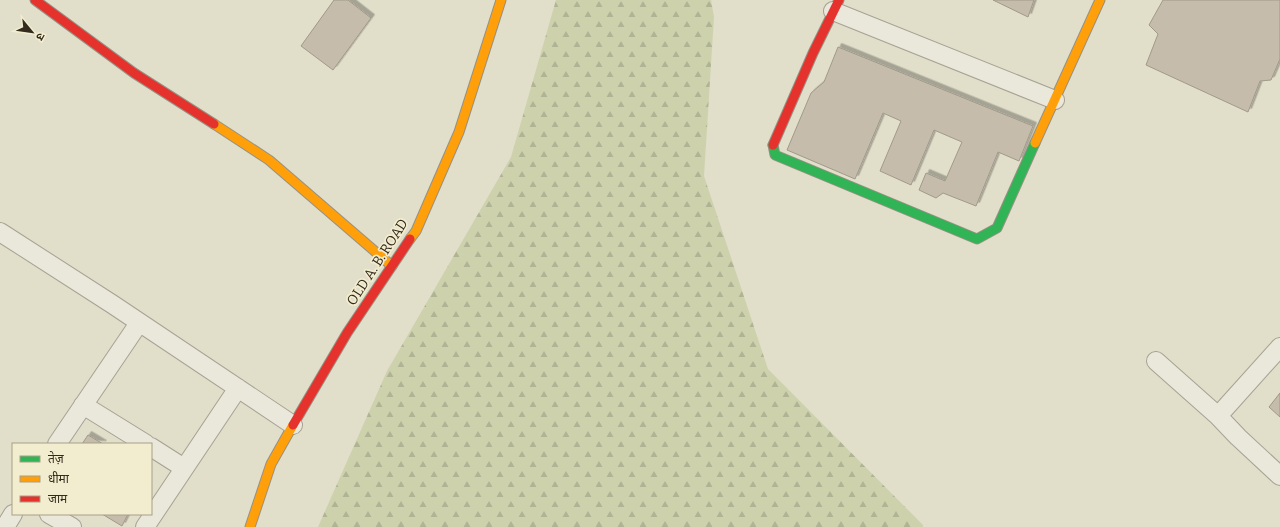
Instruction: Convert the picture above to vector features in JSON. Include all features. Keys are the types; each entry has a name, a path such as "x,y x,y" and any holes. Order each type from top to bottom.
{"street":[{"path":"35,0 134,73 269,160 392,266"},
{"name":"OLD A. B. ROAD","path":"250,527 271,464 347,333 416,231 459,132 501,0"},
{"path":"1055,100 836,5 813,53 773,145 775,155 977,239 997,228 1055,100 1100,0"},
{"path":"0,232 139,322 293,425"},
{"path":"58,443 139,322"},
{"path":"1218,416 1280,347"},
{"path":"1156,361 1218,416 1280,476"},
{"path":"145,527 238,388"},
{"path":"84,405 144,443"},
{"path":"152,448 184,468"},
{"path":"5,527 12,515"},
{"path":"51,515 72,527"}],"green space":[{"path":"556,0 711,0 714,17 704,176 768,369 923,525 923,527 318,527 387,371 511,157"}],"building":[{"path":"334,0 348,0 371,18 333,70 301,46"},
{"path":"993,0 1034,0 1028,17"},
{"path":"1163,0 1280,0 1280,59 1271,80 1260,81 1248,112 1146,65 1158,34 1149,25"},
{"path":"838,47 1033,126 1019,161 998,152 976,206 943,193 936,198 919,190 926,173 945,181 962,142 934,130 911,185 880,171 901,121 883,113 855,179 787,150 811,93 824,82"},
{"path":"1280,393 1280,417 1269,407"},
{"path":"88,435 101,443 83,443"},
{"path":"104,515 128,515 122,526"}],"traffic: fast":[{"path":"773,145 775,155 977,239 997,228 1035,143"}],"traffic: slow":[{"path":"410,239 416,231 459,132 501,0"},
{"path":"1035,143 1100,0"},
{"path":"214,124 269,160 392,266"},
{"path":"250,527 271,464 293,425"}],"traffic: jam":[{"path":"35,0 134,73 214,124"},
{"path":"773,145 813,53 839,0"},
{"path":"293,425 347,333 410,239"}]}
